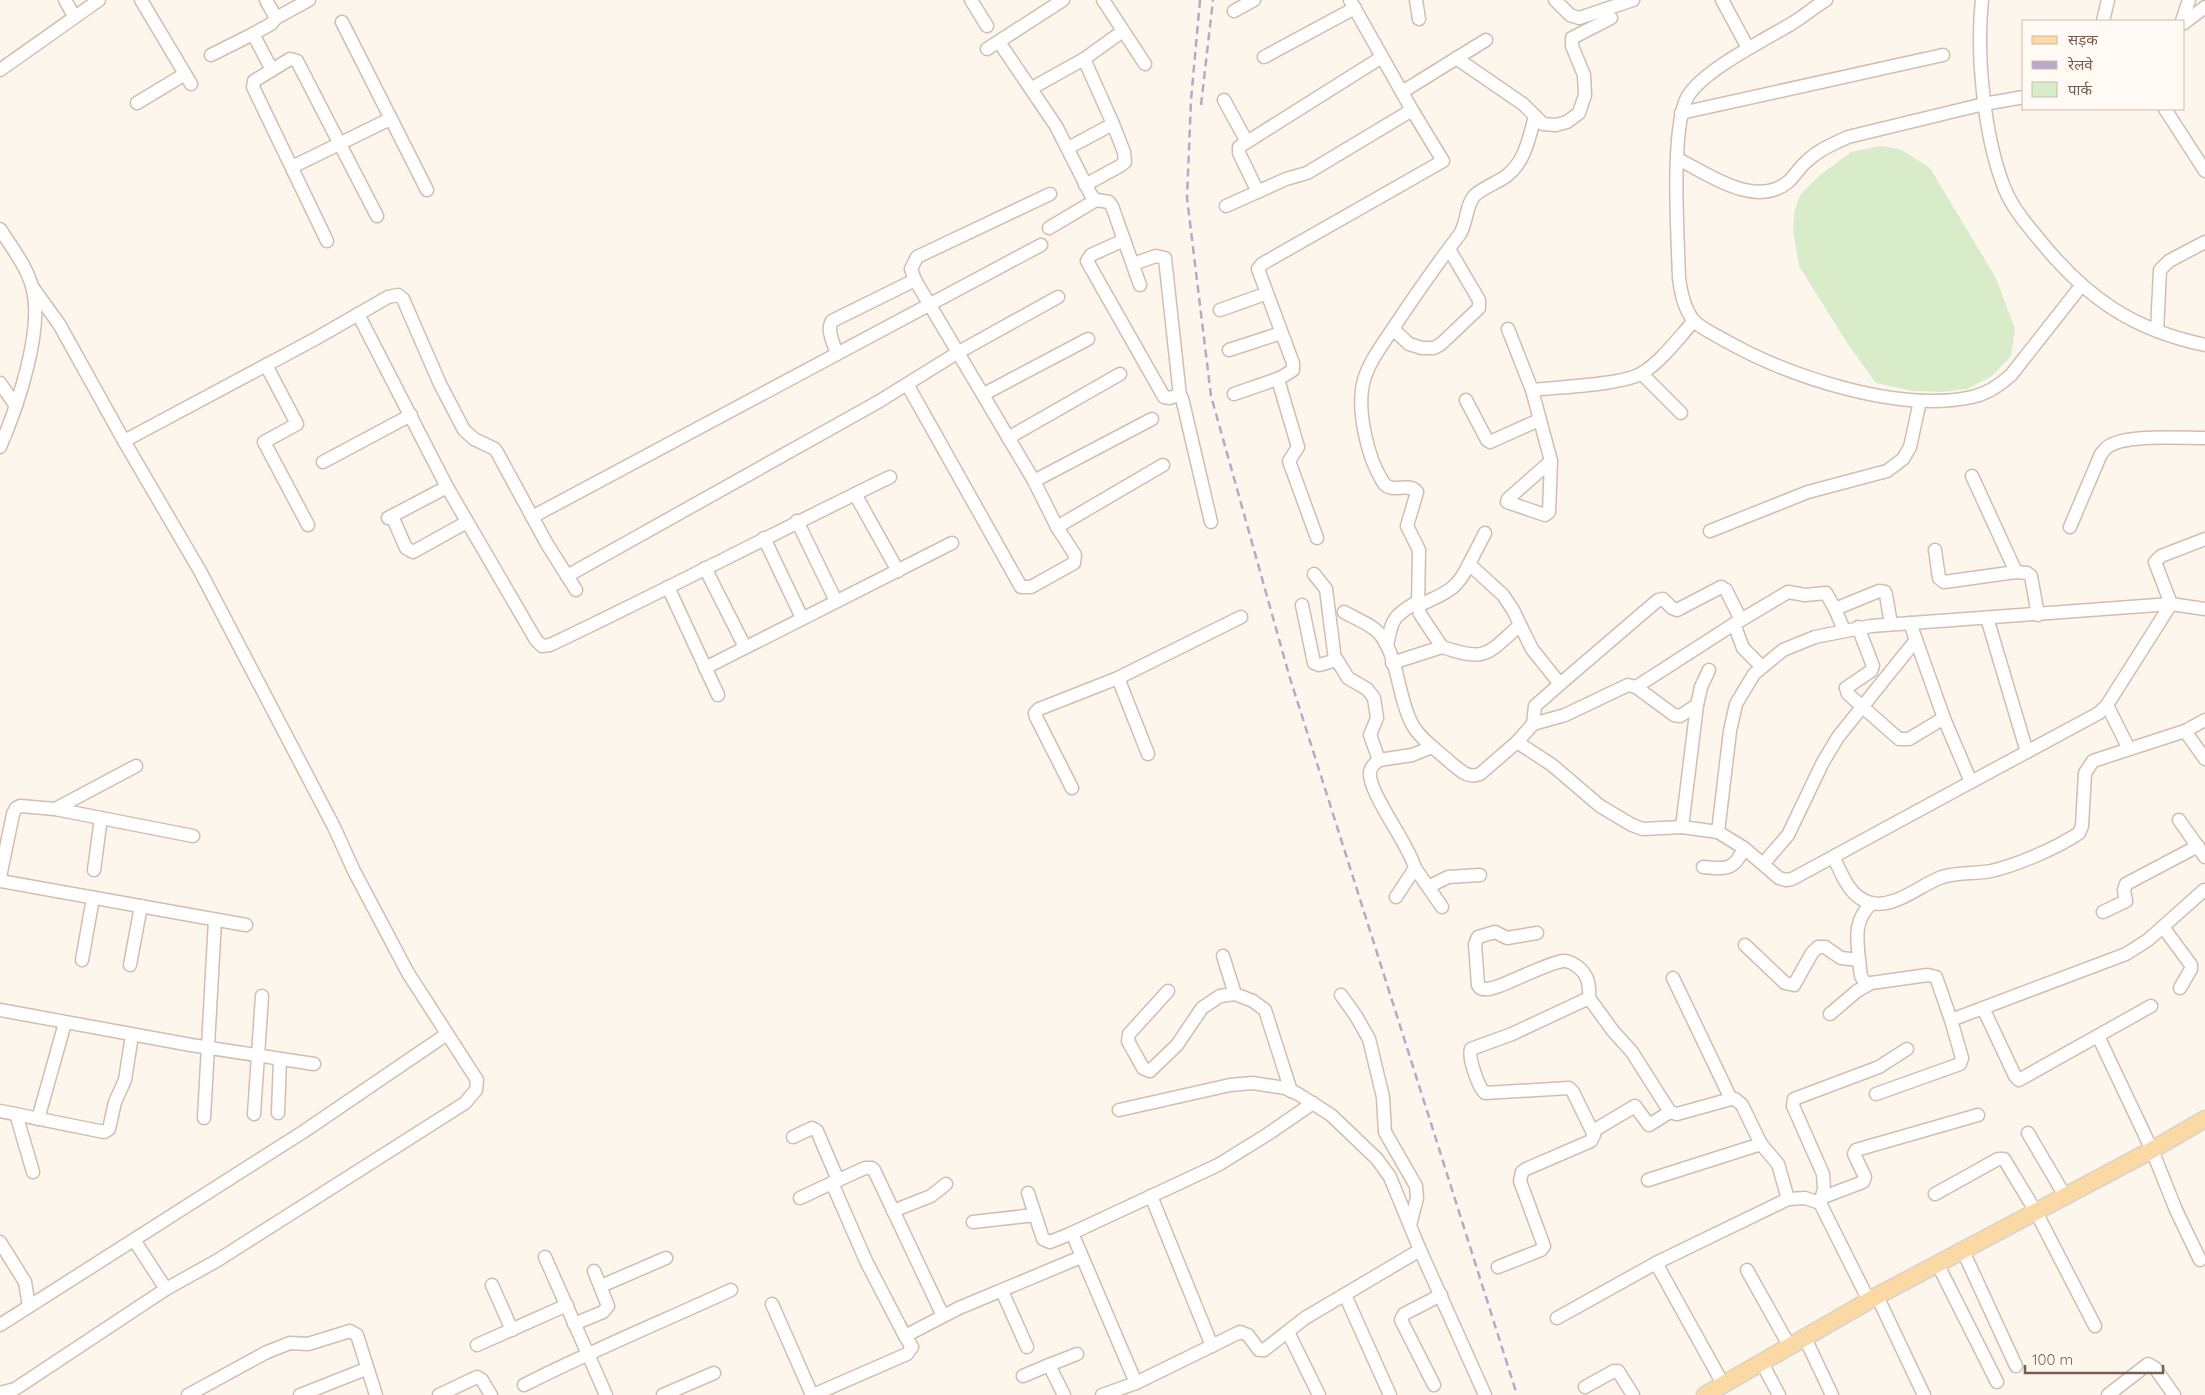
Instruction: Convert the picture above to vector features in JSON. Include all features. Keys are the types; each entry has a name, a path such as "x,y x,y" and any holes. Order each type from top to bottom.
{"main road":[{"path":"1704,1395 1873,1299 1938,1266 2204,1121"}],"street":[{"path":"65,0 74,16"},
{"path":"0,70 74,16 100,0"},
{"path":"136,103 188,79 141,0"},
{"path":"266,0 276,18"},
{"path":"211,55 271,24 276,18 309,0"},
{"path":"972,0 987,26"},
{"path":"987,49 1063,0"},
{"path":"1103,0 1145,64"},
{"path":"1234,11 1254,0"},
{"path":"1416,0 1419,19"},
{"path":"1555,0 1570,15 1579,18 1633,0"},
{"path":"1722,0 1748,48"},
{"path":"1826,0 1792,23 1748,48 1695,87 1681,113 1678,159 1679,278 1681,293 1694,321 1737,347 1805,376 1846,388 1920,401 1973,397 1990,391 2011,375 2080,286"},
{"path":"1982,0 1981,49 1984,104 1994,157 2010,199 2023,220 2080,286 2120,314 2157,332 2205,345"},
{"path":"2103,20 2108,0"},
{"path":"2184,20 2189,0"},
{"path":"1234,394 1280,378 1291,372 1294,367 1265,294 1258,269 1262,264 1443,161 1382,58 1353,4 1264,57"},
{"path":"2185,21 2205,7"},
{"path":"1456,58 1523,104 1543,124 1550,126 1567,122 1579,113 1585,95 1584,75 1572,46 1572,38 1611,18"},
{"path":"342,22 427,190"},
{"path":"1032,88 1084,58 1123,31"},
{"path":"253,34 272,70"},
{"path":"1402,92 1486,40"},
{"path":"999,42 1056,126 1091,196 1096,200 1109,202 1112,206 1140,285"},
{"path":"1681,113 1943,55"},
{"path":"1084,58 1113,124 1124,152 1125,162 1086,185"},
{"path":"1258,192 1239,154 1239,147 1382,58"},
{"path":"327,241 253,87 254,81 290,59 297,61 377,216"},
{"path":"1678,159 1727,184 1754,192 1765,192 1787,183 1811,157 1848,137 1984,104 2022,97"},
{"path":"1224,100 1247,142"},
{"path":"1226,206 1307,173 1412,110"},
{"path":"2166,110 2205,171"},
{"path":"1442,647 1420,614 1418,604 1419,550 1407,526 1417,492 1410,488 1393,489 1382,482 1366,442 1361,402 1364,379 1381,347 1420,287 1465,226 1470,202 1475,195 1506,176 1519,163 1524,153 1535,116"},
{"path":"292,167 390,119"},
{"path":"1068,148 1113,124"},
{"path":"907,384 1021,587 1031,587 1074,563 1075,555 1057,527 1034,481 984,394 928,304 915,280 912,269 913,262 921,254 1050,194"},
{"path":"1050,228 1096,200"},
{"path":"0,229 24,268 35,301 34,329 27,364 16,406 0,447"},
{"path":"1124,240 1091,255 1087,261 1164,397 1180,396"},
{"path":"2157,332 2160,270 2169,261 2205,242"},
{"path":"532,517 1041,245"},
{"path":"1393,329 1409,344 1422,348 1434,348 1478,308 1479,300 1449,248"},
{"path":"1133,264 1156,256 1165,258 1180,396 1210,522"},
{"path":"837,354 830,331 832,321 915,280"},
{"path":"0,1393 15,1389 166,1289 218,1260 465,1103 476,1090 477,1080 408,972 200,571 124,441 59,324 49,308 32,288"},
{"path":"124,441 393,294 403,299 440,384 464,430 474,439 495,449 532,517 576,590"},
{"path":"1220,310 1265,294"},
{"path":"567,576 1058,297"},
{"path":"358,314 447,487 536,640 542,646 550,645 608,618 797,521 890,477"},
{"path":"1532,390 1620,380 1642,374 1651,367 1694,321"},
{"path":"1508,330 1532,390 1551,461"},
{"path":"1228,350 1281,333"},
{"path":"984,394 1088,339"},
{"path":"266,365 297,424 264,442 308,525"},
{"path":"1008,438 1120,374"},
{"path":"1642,374 1681,412"},
{"path":"1280,378 1278,383 1298,447 1290,461 1317,538"},
{"path":"0,383 16,406"},
{"path":"1466,400 1487,440 1490,442 1539,420"},
{"path":"1710,531 1808,492 1887,471 1903,459 1910,447 1920,401"},
{"path":"323,462 411,415"},
{"path":"1034,481 1152,419"},
{"path":"2070,527 2101,454 2107,446 2135,439 2205,438"},
{"path":"1057,527 1163,465"},
{"path":"1972,476 2016,572"},
{"path":"447,487 390,517 406,548 413,552 467,522"},
{"path":"855,494 898,571"},
{"path":"797,521 836,601"},
{"path":"1386,646 1390,627 1396,616 1454,587 1462,579 1485,533"},
{"path":"764,538 802,618"},
{"path":"2171,604 2155,562 2161,556 2205,540"},
{"path":"705,668 952,542"},
{"path":"1935,550 1939,578 1944,582 2016,572 2027,573 2031,576 2038,615"},
{"path":"1469,564 1503,595 1532,649 1560,684"},
{"path":"705,568 745,647"},
{"path":"1314,574 1326,589 1335,660 1339,662 1348,678 1367,689 1374,698 1377,718 1370,735 1379,760"},
{"path":"668,587 718,695"},
{"path":"1533,724 1536,706 1661,599 1677,610 1716,589 1724,588 1737,622 1744,648 1762,667"},
{"path":"1836,609 1882,591 1886,595 1891,624"},
{"path":"1636,687 1737,622 1788,592 1805,595 1826,594 1836,609 1844,630"},
{"path":"1516,742 1552,765 1600,806 1623,821 1643,829 1682,828 1718,832 1744,848 1775,875 1786,880 1801,876 1971,782 2091,720 2107,705 2171,604"},
{"path":"1718,832 1732,716 1741,693 1762,667 1783,650 1844,630 1891,624 2171,604 2205,609"},
{"path":"1302,605 1314,663 1319,665 1335,660"},
{"path":"1344,612 1376,631 1386,646 1413,726 1432,746 1464,773 1475,776 1516,742 1533,724 1565,715 1624,686 1636,687 1674,716 1680,716 1697,705"},
{"path":"1072,788 1035,714 1038,709 1118,678 1241,617"},
{"path":"1987,618 2027,752"},
{"path":"1910,623 1944,718 1971,782"},
{"path":"1392,663 1442,647 1465,654 1481,655 1494,648 1520,625"},
{"path":"1858,628 1873,666 1871,671 1848,686 1846,691 1862,709 1895,738 1903,740 1909,739 1944,718"},
{"path":"1763,864 1788,835 1830,748 1916,640"},
{"path":"1682,828 1697,705 1701,687 1709,670"},
{"path":"1118,678 1148,754"},
{"path":"2107,705 2129,749"},
{"path":"1834,858 1847,886 1855,894 1872,903 1890,901 1951,875 1977,873 2001,868 2030,858 2075,836 2082,826 2083,788 2085,773 2089,764 2098,758 2185,731 2205,720"},
{"path":"2185,731 2205,759"},
{"path":"1432,746 1412,755 1379,760 1371,768 1370,778 1415,868 1442,907"},
{"path":"55,809 136,766"},
{"path":"192,836 55,809 20,806 16,808 5,832 0,874 93,898 246,925"},
{"path":"94,870 101,818"},
{"path":"2103,912 2126,901 2124,890 2126,884 2203,851 2179,820"},
{"path":"1703,867 1720,869 1731,866 1739,858 1744,848"},
{"path":"1396,897 1415,868"},
{"path":"1428,887 1448,877 1480,875"},
{"path":"1950,1020 2126,954 2163,928 2205,891"},
{"path":"82,960 93,898"},
{"path":"1866,985 1861,976 1858,923 1863,911 1872,903"},
{"path":"130,965 141,906"},
{"path":"204,1118 215,920"},
{"path":"2163,928 2191,965 2191,969 2180,988"},
{"path":"1537,933 1507,938 1495,932 1478,937 1475,944 1478,985 1480,988 1488,989 1562,961 1574,964 1586,976 1590,986 1589,998 1613,1031 1632,1052 1670,1112 1677,1114 1731,1099 1742,1105 1761,1144 1778,1164 1788,1199"},
{"path":"1746,945 1784,984 1791,986 1794,985 1812,953 1818,947 1825,947 1840,958 1859,960"},
{"path":"1223,956 1235,994"},
{"path":"1830,1014 1866,985 1933,976 1938,983 1962,1058 1960,1064 1876,1094"},
{"path":"1672,978 1731,1099"},
{"path":"1168,991 1128,1034 1128,1041 1146,1071 1153,1069 1177,1045 1197,1013 1207,1004 1220,996 1235,994 1253,1001 1265,1010 1291,1091"},
{"path":"1341,995 1369,1039 1383,1098 1384,1132 1416,1186 1417,1198 1410,1225"},
{"path":"254,1114 262,996"},
{"path":"1498,1267 1541,1250 1544,1246 1520,1181 1522,1172 1526,1168 1591,1141 1594,1138 1594,1131 1572,1090 1569,1088 1485,1093 1480,1088 1470,1051 1474,1047 1512,1034 1589,998"},
{"path":"1983,1008 2015,1076 2019,1080 2152,1006"},
{"path":"0,1010 132,1035 314,1064"},
{"path":"38,1119 65,1023"},
{"path":"0,1325 303,1132 447,1034"},
{"path":"0,1111 104,1132 108,1129 115,1102 126,1073 132,1035"},
{"path":"2098,1036 2152,1150 2176,1210 2200,1260"},
{"path":"1908,1049 1879,1067 1794,1099 1793,1106 1823,1174 1824,1188 1821,1201 1924,1395"},
{"path":"278,1113 280,1059"},
{"path":"1119,1110 1243,1083 1269,1084 1291,1091 1313,1103 1344,1126 1384,1168 1485,1395"},
{"path":"1028,1193 1043,1239 1047,1242 1054,1242 1225,1161 1313,1103"},
{"path":"1594,1131 1635,1106 1649,1125 1670,1112"},
{"path":"16,1114 33,1172"},
{"path":"1558,1318 1656,1263 1788,1199 1805,1198 1821,1201 1863,1182 1865,1177 1854,1154 1856,1150 1978,1115"},
{"path":"772,1304 813,1395 908,1354 912,1347 866,1261 817,1131 812,1128 793,1137"},
{"path":"2028,1133 2065,1196"},
{"path":"1648,1180 1761,1144"},
{"path":"1935,1194 2000,1158 2007,1162 2036,1212 2094,1326"},
{"path":"800,1198 865,1168 872,1168 943,1316"},
{"path":"894,1211 931,1196 946,1184"},
{"path":"1151,1196 1212,1346"},
{"path":"973,1222 1035,1215"},
{"path":"1072,1233 1136,1383"},
{"path":"134,1240 166,1289"},
{"path":"0,1242 25,1282 29,1306"},
{"path":"1102,1395 1136,1383 1243,1332 1248,1335 1256,1348 1262,1350 1305,1318 1420,1250"},
{"path":"1963,1251 2016,1366"},
{"path":"544,1256 606,1395"},
{"path":"906,1336 943,1316 1081,1257"},
{"path":"601,1286 666,1258"},
{"path":"1656,1263 1723,1384"},
{"path":"1938,1266 1997,1382"},
{"path":"1747,1270 1790,1347"},
{"path":"574,1324 606,1310 608,1301 594,1272"},
{"path":"492,1285 512,1330"},
{"path":"524,1386 587,1353 639,1332 730,1290"},
{"path":"1002,1291 1027,1347"},
{"path":"1345,1295 1390,1395"},
{"path":"1434,1386 1401,1320 1404,1314 1441,1295"},
{"path":"478,1346 566,1305"},
{"path":"188,1395 267,1352 290,1343 308,1344 350,1331 357,1335 366,1369 376,1395"},
{"path":"1288,1332 1319,1395"},
{"path":"1805,1338 1832,1395"},
{"path":"1024,1376 1077,1354"},
{"path":"1762,1363 1779,1395"},
{"path":"2108,1395 2148,1364 2156,1368 2174,1395"},
{"path":"1049,1365 1064,1395"},
{"path":"300,1395 366,1369"},
{"path":"1585,1387 1614,1371 1618,1372 1633,1395"},
{"path":"663,1395 714,1373"},
{"path":"438,1395 477,1377 482,1380 491,1395"}],"green space":[{"path":"1881,146 1900,149 1930,168 1996,278 2015,329 2011,356 1992,376 1967,389 1942,392 1913,391 1876,383 1849,346 1799,266 1793,230 1794,212 1800,195 1819,176 1851,152"}],"railway":[{"path":"1200,0 1191,100 1187,198 1211,396 1289,675 1517,1395"},
{"path":"1201,105 1213,0"}]}
